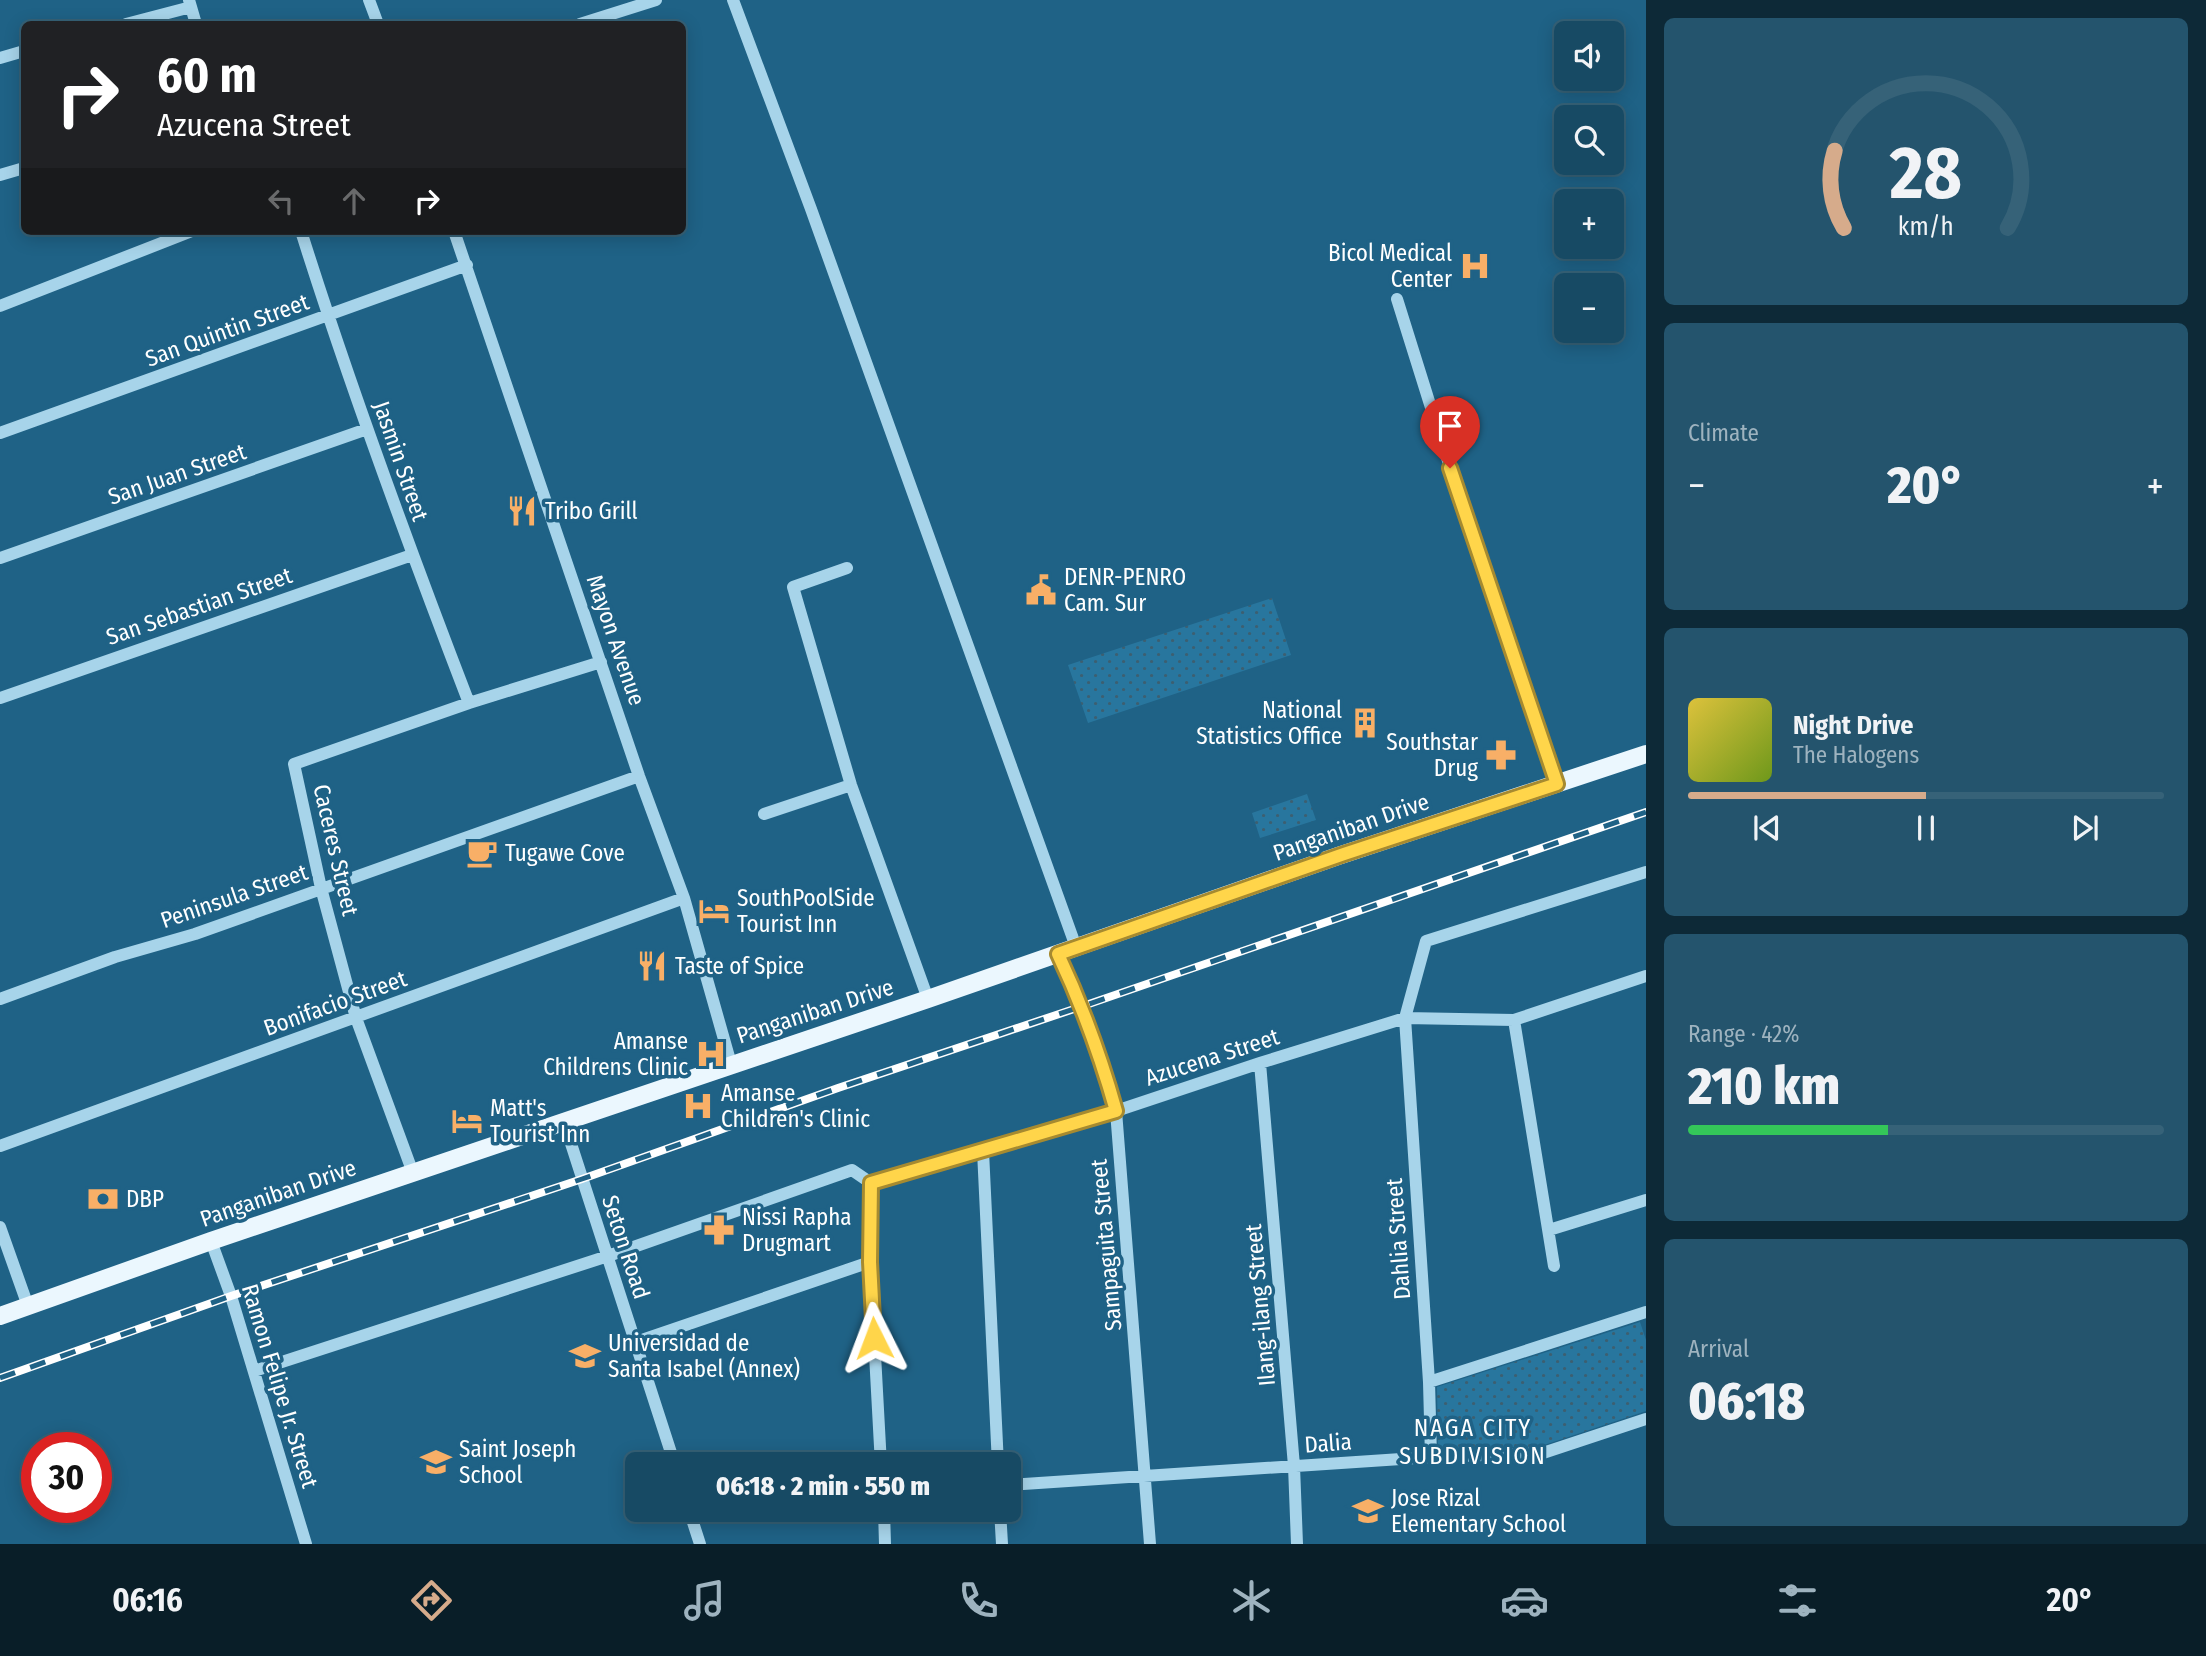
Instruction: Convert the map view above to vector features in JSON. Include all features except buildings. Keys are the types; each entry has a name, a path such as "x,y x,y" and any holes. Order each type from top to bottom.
{"main road":[{"name":"Panganiban Drive","path":"0,1316 413,1172 1646,754"}],"street":[{"path":"369,0 377,21"},
{"path":"590,21 656,0"},
{"path":"733,0 816,222 1076,947"},
{"path":"136,21 190,4 196,21"},
{"path":"0,58 21,52"},
{"path":"0,175 21,169"},
{"path":"0,306 182,235"},
{"name":"Jasmin Street","path":"301,235 412,555 469,703"},
{"name":"Mayon Avenue","path":"456,235 639,776 684,898 731,1065"},
{"name":"San Quintin Street","path":"0,433 467,265"},
{"path":"1397,299 1447,458 1557,784"},
{"name":"San Juan Street","path":"0,558 368,429"},
{"name":"San Sebastian Street","path":"0,698 412,555"},
{"path":"847,568 793,587 851,785 928,999"},
{"name":"Caceres Street","path":"413,1172 356,1017 321,888 295,764 469,703 601,662"},
{"name":"Peninsula Street","path":"0,999 115,957 195,934 639,776"},
{"path":"764,814 851,785"},
{"path":"1405,1018 1426,942 1646,872"},
{"name":"Bonifacio Street","path":"0,1146 684,898"},
{"name":"Sampaguita Street","path":"1058,954 1083,1006 1116,1111 1150,1544"},
{"name":"Azucena Street","path":"871,1183 1116,1111 1405,1018 1514,1020 1646,976"},
{"name":"Dahlia Street","path":"1405,1018 1429,1382 1431,1457"},
{"path":"1514,1020 1554,1266"},
{"name":"Ilang-ilang Street","path":"1260,1063 1294,1466 1297,1544"},
{"name":"Seton Road","path":"564,1122 671,1452"},
{"path":"983,1151 997,1452"},
{"path":"254,1371 608,1256 852,1170 871,1183 870,1262 880,1452"},
{"path":"1549,1230 1646,1200"},
{"path":"0,1227 28,1307"},
{"name":"Ramon Felipe Jr. Street","path":"211,1241 232,1296 306,1544"},
{"path":"636,1342 870,1262"},
{"path":"1429,1382 1646,1312"},
{"name":"Dalia","path":"1021,1484 1431,1457 1543,1453 1646,1419"},
{"path":"693,1522 700,1544"},
{"path":"885,1522 886,1544"},
{"path":"1001,1522 1002,1544"}],"shaded area":[{"path":"1272,598 1291,655 1088,723 1068,665"},
{"path":"1307,794 1316,820 1260,838 1252,813"},
{"path":"1640,1322 1646,1340 1646,1411 1538,1447 1438,1448 1437,1387"}],"railway":[{"path":"0,1378 231,1296 582,1179 838,1088 1646,812"}],"place":[{"name":"Bicol Medical Center","path":"1475,266"},
{"name":"Tribo Grill","path":"522,511"},
{"name":"DENR-PENRO Cam. Sur","path":"1041,590"},
{"name":"National Statistics Office","path":"1365,723"},
{"name":"Southstar Drug","path":"1501,755"},
{"name":"Tugawe Cove","path":"482,853"},
{"name":"SouthPoolSide Tourist Inn","path":"714,911"},
{"name":"Taste of Spice","path":"652,966"},
{"name":"Amanse Childrens Clinic","path":"711,1054"},
{"name":"Amanse Children's Clinic","path":"698,1106"},
{"name":"Matt's Tourist Inn","path":"467,1121"},
{"name":"DBP","path":"103,1199"},
{"name":"Nissi Rapha Drugmart","path":"719,1230"},
{"name":"Universidad de Santa Isabel (Annex)","path":"585,1356"},
{"name":"Saint Joseph School","path":"436,1462"},
{"name":"Jose Rizal Elementary School","path":"1368,1511"}],"district":[{"name":"NAGA CITY SUBDIVISION","path":"1473,1442"}],"route":[{"path":"874,1338 870,1262 871,1183 1116,1111 1083,1006 1058,954 1344,854 1557,784 1450,468"}]}
